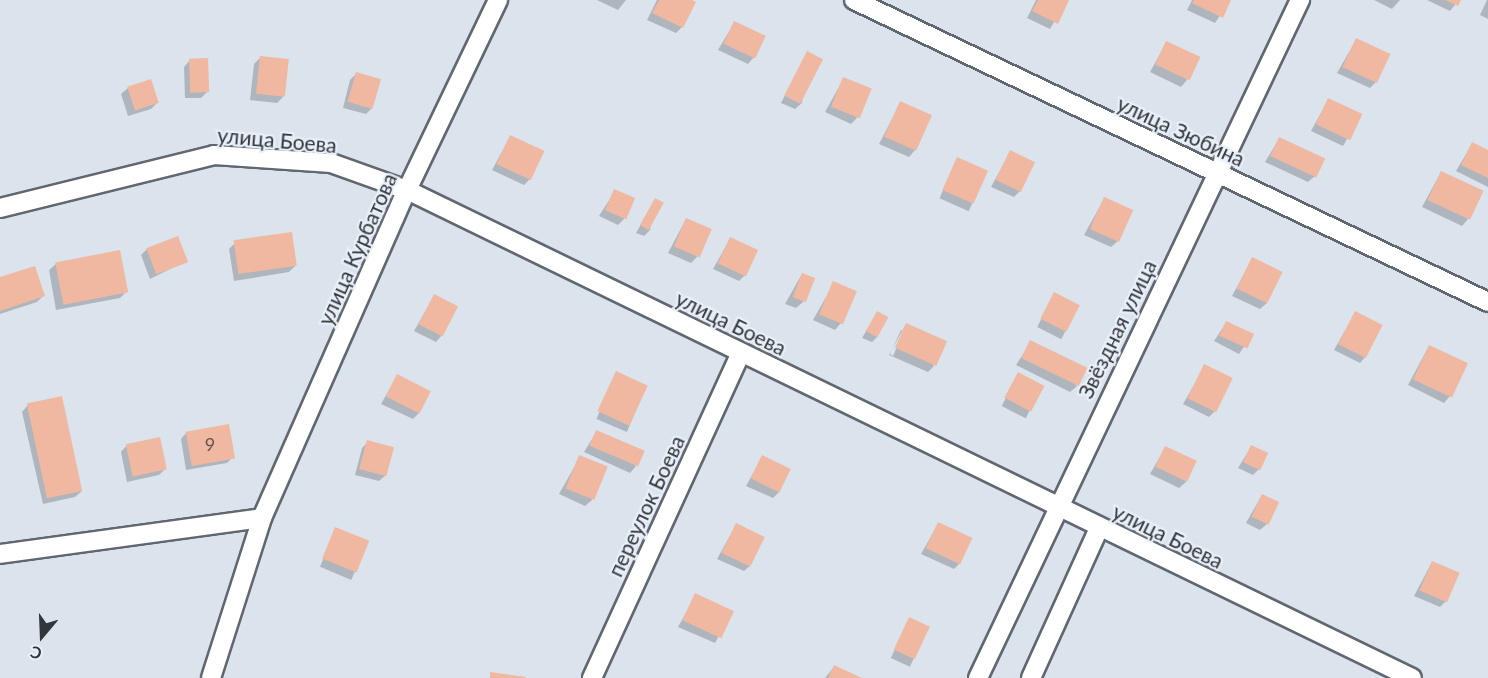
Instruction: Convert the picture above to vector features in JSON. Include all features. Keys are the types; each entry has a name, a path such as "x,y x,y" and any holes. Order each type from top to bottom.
{"street":[{"name":"улица Курбатова","path":"211,678 262,518 407,190 498,0"},
{"name":"улица Зюбина","path":"854,0 1488,302"},
{"name":"Звёздная улица","path":"978,678 1056,506 1300,0"},
{"name":"улица Боева","path":"0,208 214,155 331,163 407,190 741,352 1100,528 1372,670 1412,678"},
{"name":"переулок Боева","path":"592,678 741,352"},
{"path":"0,554 262,518"},
{"path":"1031,678 1100,528"}],"building":[{"path":"659,0 696,2 683,28 652,13"},
{"path":"1038,0 1069,0 1058,24 1032,11"},
{"path":"1194,0 1231,0 1223,18 1192,3"},
{"path":"1445,0 1461,0 1458,6"},
{"path":"734,21 766,36 755,58 723,44"},
{"path":"1356,38 1390,54 1377,83 1342,67"},
{"path":"1166,41 1200,57 1189,81 1155,65"},
{"path":"807,51 823,59 800,104 784,96"},
{"path":"260,56 289,59 285,97 256,94"},
{"path":"208,58 209,92 190,93 189,59"},
{"path":"356,72 381,79 372,109 347,102"},
{"path":"843,77 872,89 860,118 831,107"},
{"path":"151,79 159,103 135,111 127,87"},
{"path":"1328,98 1362,114 1350,140 1316,124"},
{"path":"900,101 932,115 916,151 884,137"},
{"path":"510,135 544,151 531,180 496,164"},
{"path":"1279,137 1325,159 1316,178 1270,156"},
{"path":"1472,142 1488,150 1488,178 1461,165"},
{"path":"1010,150 1035,162 1021,192 996,180"},
{"path":"957,157 988,171 973,204 942,190"},
{"path":"1441,171 1484,191 1470,220 1427,200"},
{"path":"614,189 635,198 626,219 605,210"},
{"path":"1104,197 1133,210 1119,242 1090,229"},
{"path":"655,198 664,203 649,230 640,225"},
{"path":"686,218 712,229 700,257 674,247"},
{"path":"292,232 297,266 238,274 234,240"},
{"path":"178,236 188,262 156,274 146,248"},
{"path":"730,237 758,250 746,276 718,263"},
{"path":"120,250 128,292 63,305 55,263"},
{"path":"1252,257 1283,272 1267,303 1237,288"},
{"path":"35,266 45,296 0,311 0,277"},
{"path":"802,273 815,278 806,302 793,297"},
{"path":"833,281 857,291 843,324 819,314"},
{"path":"1054,292 1080,305 1066,332 1040,319"},
{"path":"434,294 458,306 443,337 419,324"},
{"path":"877,311 888,317 877,337 866,331"},
{"path":"1355,311 1383,325 1366,358 1338,344"},
{"path":"1226,321 1254,334 1247,349 1219,336"},
{"path":"906,323 947,341 936,366 895,348"},
{"path":"1030,340 1088,368 1079,386 1021,358"},
{"path":"1429,345 1468,363 1452,398 1413,379"},
{"path":"1204,364 1233,378 1216,412 1187,398"},
{"path":"616,371 648,386 629,426 597,411"},
{"path":"1018,372 1044,386 1031,412 1004,398"},
{"path":"397,374 431,391 420,414 386,396"},
{"path":"62,396 82,491 47,498 27,403"},
{"path":"229,424 235,458 192,466 186,432"},
{"path":"596,430 645,451 638,466 589,446"},
{"path":"160,437 167,469 133,477 126,444"},
{"path":"367,440 394,447 386,476 359,469"},
{"path":"1251,445 1268,453 1260,470 1243,462"},
{"path":"1165,446 1197,461 1187,482 1155,467"},
{"path":"579,455 608,467 594,500 566,488"},
{"path":"762,455 791,469 779,492 751,478"},
{"path":"1262,494 1279,502 1269,525 1251,517"},
{"path":"938,522 972,538 960,564 926,548"},
{"path":"736,523 765,537 750,567 722,553"},
{"path":"335,527 369,541 357,572 322,559"},
{"path":"1432,561 1460,573 1447,602 1419,590"},
{"path":"695,593 734,611 721,638 682,620"},
{"path":"909,617 930,627 915,659 894,650"},
{"path":"834,665 862,678 828,678"},
{"path":"490,672 526,677 526,678 490,678"}]}
